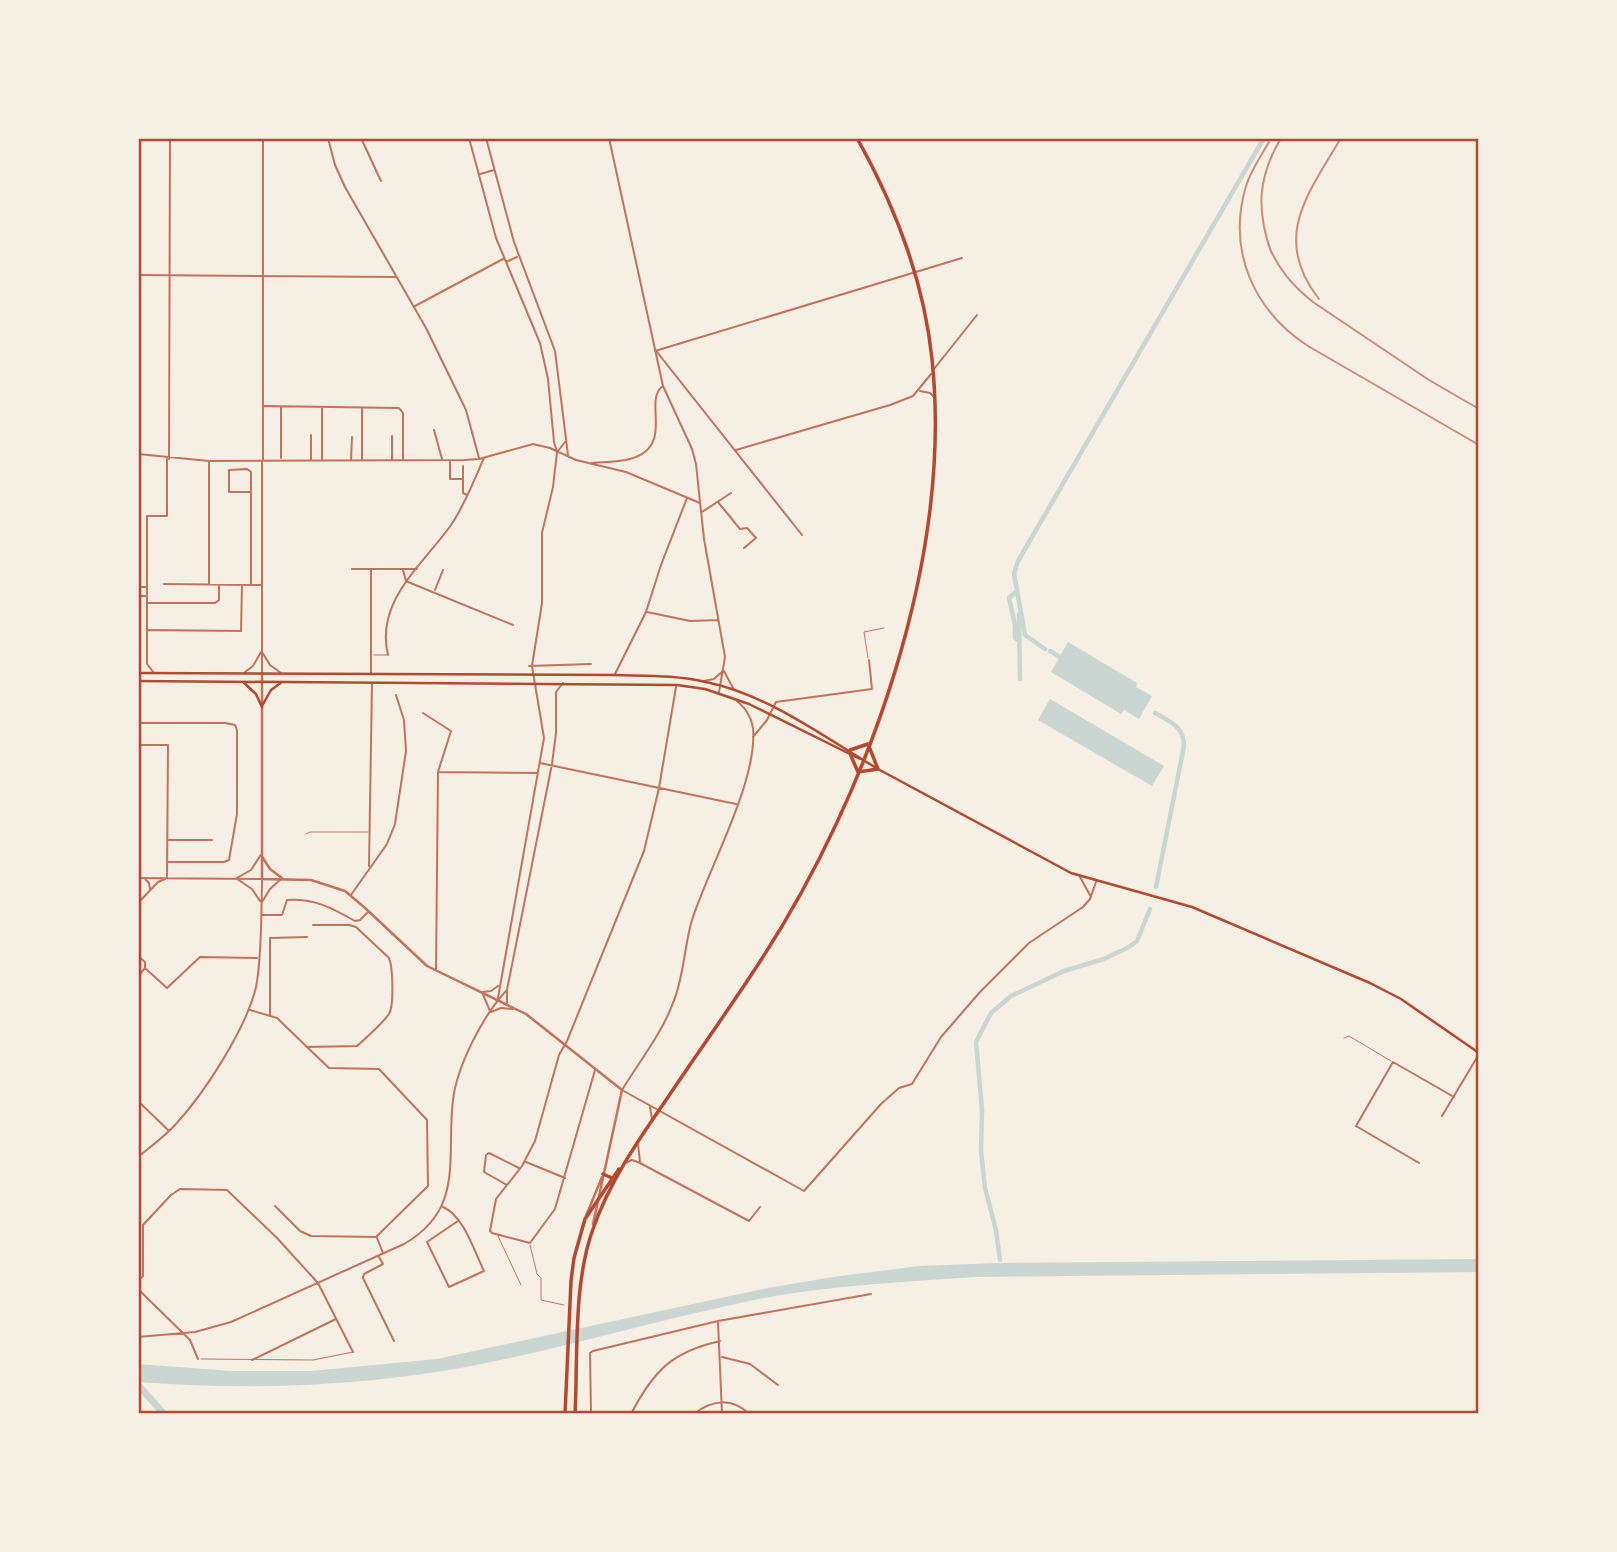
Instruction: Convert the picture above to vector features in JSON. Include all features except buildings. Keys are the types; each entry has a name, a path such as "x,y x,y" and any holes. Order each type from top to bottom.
{"main road":[{"path":"565,1414 573,1261 585,1219 781,926 825,846 858,772 901,649 925,542 935,470 933,371 927,324 914,272 888,199 857,138"},
{"path":"138,673 628,675 704,681 720,685 774,708 850,750 878,769 1080,877 1200,909 1370,983 1401,999 1479,1054"},
{"path":"138,681 676,685 734,698 863,760"},
{"path":"241,682 256,694 262,707"},
{"path":"262,707 271,690 282,682"},
{"path":"850,750 868,744"},
{"path":"868,744 878,769"},
{"path":"851,756 858,772"},
{"path":"858,772 878,769"},
{"path":"575,1414 584,1267 593,1229 624,1164"},
{"path":"603,1174 612,1178"}],"street":[{"path":"154,673 147,664 147,516 167,516 170,138"},
{"path":"138,1157 168,1131 209,1079 248,1010 256,985 262,879 263,138"},
{"path":"328,138 340,176 414,306 466,410 479,459"},
{"path":"361,138 381,181"},
{"path":"469,138 490,219 540,343 548,379 557,452 553,487 542,533 542,603 531,666 544,733 498,999"},
{"path":"486,138 519,256 555,351 569,456"},
{"path":"610,138 663,386 692,449 696,464 701,513 725,657 718,693"},
{"path":"479,175 494,170"},
{"path":"414,306 519,256"},
{"path":"656,351 962,258"},
{"path":"138,275 397,277"},
{"path":"736,450 913,396 977,315"},
{"path":"656,351 802,535"},
{"path":"591,463 634,458 651,445 656,432 657,393 663,386"},
{"path":"919,391 930,393 935,398"},
{"path":"263,406 396,408 402,411 403,460"},
{"path":"281,407 281,460"},
{"path":"322,407 322,460"},
{"path":"362,407 362,460"},
{"path":"434,430 442,460"},
{"path":"311,435 311,460"},
{"path":"392,436 392,460"},
{"path":"351,460 352,437"},
{"path":"557,452 566,439"},
{"path":"138,454 209,461 450,460 484,458 529,444 626,472 700,503"},
{"path":"388,655 385,637 388,614 396,596 451,525 484,458"},
{"path":"450,460 450,479 463,479"},
{"path":"209,461 209,583"},
{"path":"227,461 229,492 251,492"},
{"path":"463,466 463,493 467,495"},
{"path":"229,470 247,469 251,472 250,585"},
{"path":"701,513 731,493"},
{"path":"614,675 646,612 687,497"},
{"path":"718,502 740,529 747,528 756,538 744,548"},
{"path":"352,569 417,569"},
{"path":"371,674 372,569"},
{"path":"403,569 406,582"},
{"path":"435,590 443,570"},
{"path":"406,582 513,625"},
{"path":"164,584 262,585"},
{"path":"147,603 215,603 219,600 219,584"},
{"path":"147,630 241,631 242,585"},
{"path":"138,587 147,587"},
{"path":"138,596 147,596"},
{"path":"646,612 690,621 718,620"},
{"path":"242,674 251,668 261,651"},
{"path":"261,651 270,666 284,675"},
{"path":"753,737 771,714 776,702 872,689 869,660"},
{"path":"531,666 591,664"},
{"path":"619,669 628,675"},
{"path":"704,681 714,678 724,670"},
{"path":"724,670 728,682 736,691"},
{"path":"369,868 372,682"},
{"path":"508,1003 507,990 552,764 556,733 555,693 563,683"},
{"path":"596,1069 555,1209 530,1243 498,1236 490,1231 496,1199 520,1169 535,1142 559,1055 641,860 659,788 676,685"},
{"path":"351,895 390,839 400,803 406,742 404,720 396,695"},
{"path":"593,1229 622,1090 660,1030 674,1001 693,917 747,774 753,737 750,715 734,698"},
{"path":"424,713 451,731 438,772 435,971"},
{"path":"138,723 231,724 235,725 237,730 237,814 229,860 168,862"},
{"path":"138,745 168,745 167,878"},
{"path":"540,763 737,804"},
{"path":"438,772 538,773"},
{"path":"168,840 212,840"},
{"path":"261,855 270,869 282,878"},
{"path":"236,879 251,870 261,855"},
{"path":"1080,877 1091,897"},
{"path":"138,878 282,878 321,882 351,895 427,966 508,1003 622,1090 804,1191 882,1103 899,1088 912,1084 941,1037 980,992 1029,943 1083,907 1091,897 1097,881"},
{"path":"143,878 149,883 150,890"},
{"path":"138,903 167,878"},
{"path":"261,902 282,878"},
{"path":"236,879 252,889 261,902"},
{"path":"261,915 282,915 287,900 304,900 329,906 358,921 369,911"},
{"path":"307,1047 357,1046 391,1009 389,958 357,927 313,925"},
{"path":"271,1016 270,938 307,937"},
{"path":"138,956 145,962 145,968 138,976"},
{"path":"145,968 167,988 200,957 258,958"},
{"path":"482,992 496,989 500,984"},
{"path":"138,1337 198,1331 231,1322 383,1254 418,1235 432,1222 442,1207 450,1179 456,1086 469,1052 490,1012 507,990"},
{"path":"482,992 490,1012"},
{"path":"490,1012 501,1008 518,1009"},
{"path":"248,1010 277,1018 329,1068 381,1071 428,1120 428,1184 425,1191 376,1237 311,1236 300,1231 275,1206"},
{"path":"1442,1116 1479,1054"},
{"path":"1419,1163 1356,1126 1393,1062 1454,1097"},
{"path":"138,1101 168,1131"},
{"path":"650,1106 652,1121"},
{"path":"638,1143 640,1163"},
{"path":"507,1185 484,1172 486,1155 489,1153 520,1169"},
{"path":"624,1164 632,1160 640,1163 749,1221 760,1207"},
{"path":"525,1161 565,1178"},
{"path":"585,1219 603,1174"},
{"path":"138,1281 143,1276 142,1229 145,1221 180,1189 228,1190 318,1283 353,1352"},
{"path":"442,1207 455,1214 484,1271 449,1287 427,1242 458,1221"},
{"path":"376,1237 383,1254"},
{"path":"378,1256 383,1264 364,1274 363,1278 394,1341"},
{"path":"138,1289 190,1340 198,1359"},
{"path":"591,1414 590,1353 737,1317 871,1294"},
{"path":"252,1360 336,1319"},
{"path":"718,1321 722,1414"},
{"path":"631,1414 640,1395 671,1359 695,1347 720,1341"},
{"path":"720,1357 750,1364 778,1385"},
{"path":"694,1414 705,1405 721,1402 733,1403 748,1414"}],"lane":[{"path":"869,660 864,632 884,628"},
{"path":"371,655 388,655"},
{"path":"306,834 370,832"},
{"path":"1344,1038 1349,1036 1393,1062"},
{"path":"498,1236 521,1285"},
{"path":"530,1243 537,1274 541,1278 541,1300 564,1304"},
{"path":"198,1359 313,1360 353,1352"}],"shaded area":[{"path":"1068,642 1137,683 1136,687 1152,696 1139,719 1124,710 1121,714 1051,672"},
{"path":"1050,699 1164,766 1152,786 1038,720"},
{"path":"1479,1259 1479,1272 975,1277 870,1284 764,1298 525,1355 404,1377 270,1386 138,1382 138,1364 231,1371 311,1371 437,1359 768,1288 919,1266"}],"waterway":[{"path":"1045,649 1025,635 1014,574 1018,561 1264,138"},
{"path":"1016,592 1009,598 1015,638 1019,641"},
{"path":"1019,614 1020,679"},
{"path":"1050,651 1063,659"},
{"path":"1155,713 1179,730 1184,746 1156,887"},
{"path":"1000,1260 996,1230 985,1188 976,1042 991,1013 1011,996 1064,971 1104,959 1137,941 1150,909"},
{"path":"138,1385 164,1414"}],"railway":[{"path":"1271,252 1263,222 1262,194 1268,166 1281,138"},
{"path":"1319,299 1305,277 1298,256 1296,236 1307,197 1341,138"},
{"path":"1269,142 1246,186 1240,233 1249,276 1272,315 1308,346 1479,445"},
{"path":"1268,244 1287,276 1313,302 1429,380 1479,409"}]}
